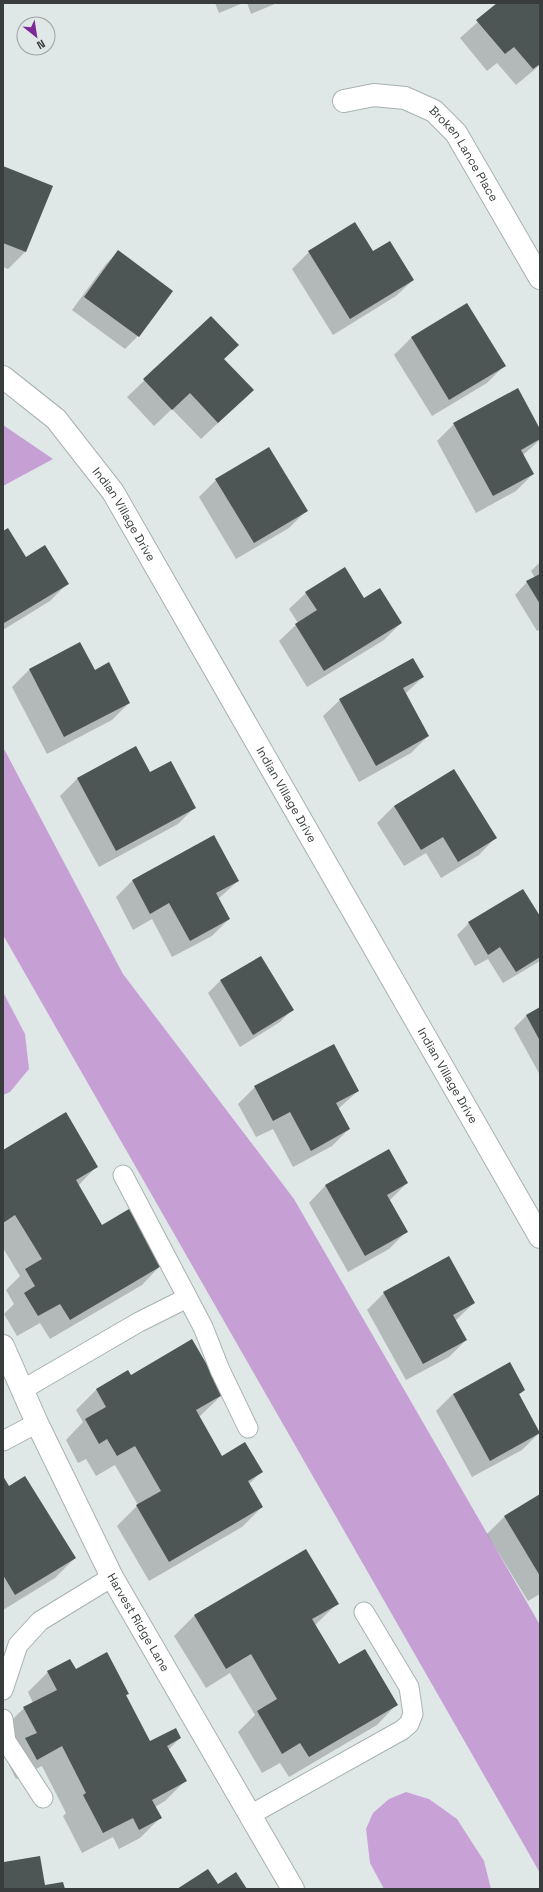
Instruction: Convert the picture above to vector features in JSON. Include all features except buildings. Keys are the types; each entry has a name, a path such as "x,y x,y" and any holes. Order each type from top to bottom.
{"street":[{"name":"Broken Lance Place","path":"344,101 374,95 405,98 434,111 456,133 540,278"},
{"name":"Indian Village Drive","path":"3,376 56,419 113,492 540,1237"},
{"name":"Harvest Ridge Lane","path":"3,1346 37,1423 112,1576 293,1889"}],"lane":[{"path":"123,1175 203,1327 220,1370 248,1428"},
{"path":"22,1390 139,1322 187,1298"},
{"path":"3,1441 37,1423"},
{"path":"3,1690 18,1645 40,1621 112,1576"},
{"path":"250,1815 402,1730 409,1724 413,1714 409,1687 364,1612"},
{"path":"3,1719 6,1741 43,1798"}],"shaded area":[{"path":"3,425 53,459 3,486"},
{"path":"3,747 123,974 294,1199 540,1625 540,1873 3,935"},
{"path":"3,992 25,1034 29,1069 10,1092 3,1095"},
{"path":"406,1792 429,1799 457,1819 484,1861 491,1889 384,1889 370,1863 366,1829 373,1813 389,1799"}]}
